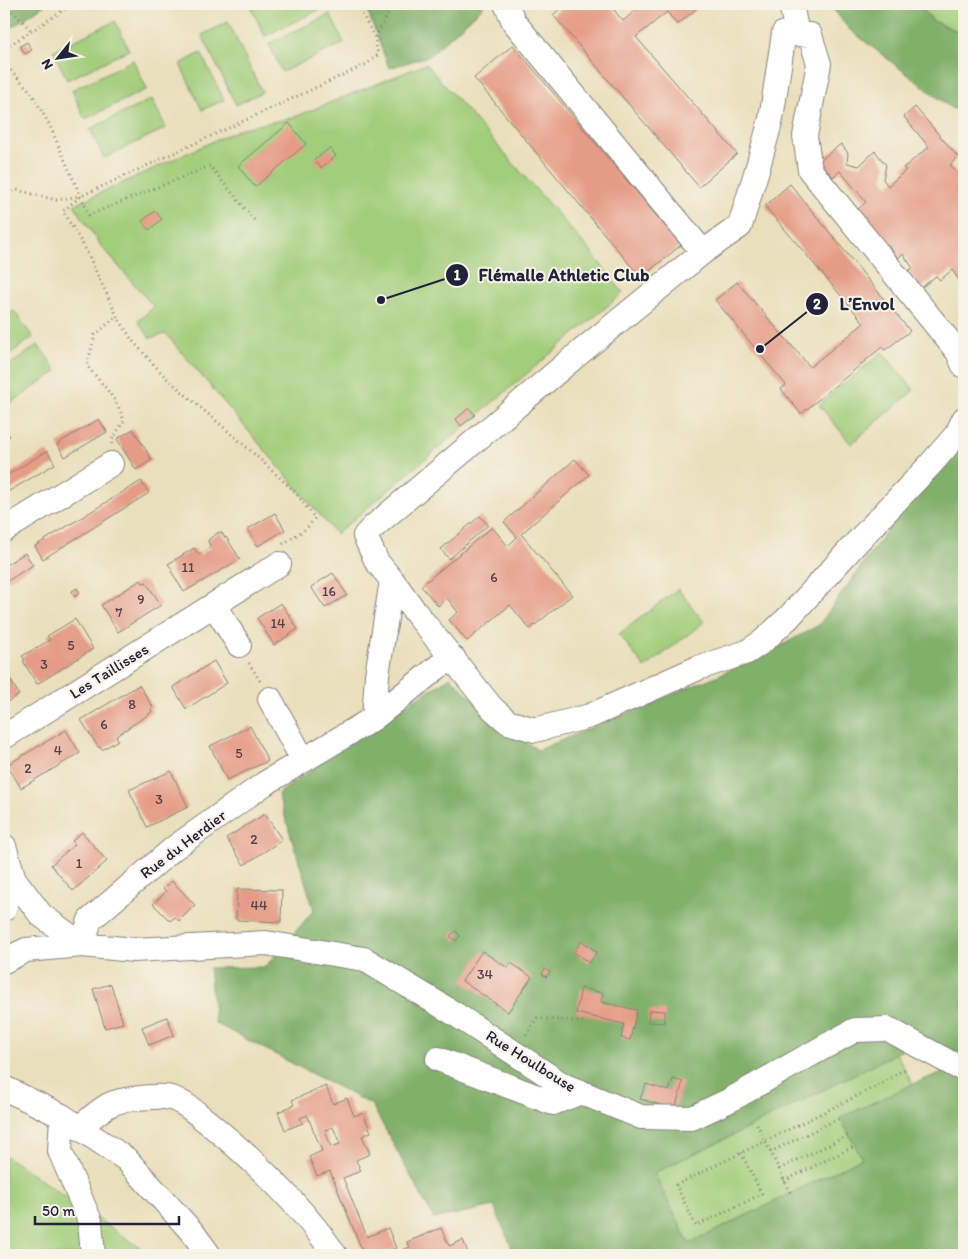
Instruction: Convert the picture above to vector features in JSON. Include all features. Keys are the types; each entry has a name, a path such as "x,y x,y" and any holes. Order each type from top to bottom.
{"street":[{"path":"506,4 514,22 703,252"},
{"path":"791,4 797,34"},
{"path":"964,366 958,352 810,170 805,136 819,64 810,35 784,33 771,119 740,226 703,252 572,359 372,528 365,536 377,562 492,708 508,722 535,730 590,716 698,668 747,652 762,642 788,618 858,540 930,465 957,434 964,419"},
{"path":"4,530 112,464"},
{"name":"Les Taillisses","path":"4,737 214,605 281,555"},
{"path":"374,718 377,675 392,580"},
{"path":"214,605 239,645"},
{"name":"Rue du Herdier","path":"82,945 90,920 174,848 264,784 374,718 439,666 454,659"},
{"path":"270,699 303,760"},
{"path":"4,846 14,878 41,915 82,945"},
{"path":"4,909 14,878"},
{"name":"Rue Houlbouse","path":"4,961 26,950 82,945 134,950 266,943 364,959 455,1014 563,1085 641,1117 692,1118 730,1100 855,1030 888,1029 956,1066 964,1067"},
{"path":"438,1059 553,1103 581,1092"},
{"path":"4,1088 70,1122 126,1159 193,1233 209,1255"},
{"path":"93,1255 90,1221 60,1151 70,1122 111,1104 142,1097 167,1097 186,1105 226,1138 276,1184 320,1234 335,1255"}],"path":[{"path":"4,4 31,30"},
{"path":"4,52 4,48 73,4"},
{"path":"4,197 17,190 56,200 80,196 367,64 378,55 375,38 357,4"},
{"path":"375,38 392,4"},
{"path":"4,63 31,92 49,124 89,214 210,166 255,221"},
{"path":"80,196 63,211 86,250 117,316 132,340 166,376 294,491 315,518 281,555"},
{"path":"112,464 112,440 124,421 121,410 87,366 95,334 117,316"},
{"path":"239,645 270,699"},
{"path":"515,1053 537,1018 585,1022"},
{"path":"742,1153 762,1194 696,1226 676,1185 877,1086 905,1069"},
{"path":"770,1152 840,1118"},
{"path":"757,1124 790,1194"},
{"path":"778,1169 849,1134"},
{"path":"784,1181 855,1146"}],"green space":[{"path":"4,4 46,4 11,28 4,30"},
{"path":"259,4 325,4 327,6 265,36 251,8"},
{"path":"365,4 482,4 484,6 429,56 389,68"},
{"path":"829,4 918,4 933,21 964,34 964,112 951,108 849,29"},
{"path":"918,4 964,4 964,34 933,21"},
{"path":"330,14 344,43 282,72 269,44"},
{"path":"115,21 129,50 67,80 53,51"},
{"path":"228,22 262,92 236,105 202,35"},
{"path":"201,53 224,100 202,110 180,64"},
{"path":"133,60 147,89 85,119 72,90"},
{"path":"426,64 591,252 623,293 336,534 166,334 150,338 138,321 154,307 101,246 74,205 242,128 292,118"},
{"path":"152,99 166,128 104,158 90,129"},
{"path":"14,311 33,337 4,358 4,318"},
{"path":"38,345 57,371 4,408 4,369"},
{"path":"882,352 914,390 851,444 819,405"},
{"path":"964,437 964,1255 515,1255 494,1206 434,1219 372,1105 215,1023 209,968 265,967 314,910 278,794 392,713 451,677 499,726 538,750 755,660 819,625 897,516","holes":["916,1045 955,1067 840,1118 862,1158 689,1244 654,1173 896,1053"]},
{"path":"678,589 704,622 645,668 619,634"},
{"path":"896,1053 913,1084 841,1118 862,1158 689,1244 653,1173 746,1129"},
{"path":"4,1155 142,1249 146,1255 4,1255"}],"building":[{"path":"565,4 609,4 623,21 643,4 702,4 677,25 667,12 636,37 737,154 699,187 553,15"},
{"path":"27,42 32,50 25,54 20,46"},
{"path":"513,45 681,245 641,278 474,78"},
{"path":"915,107 958,157 950,165 964,181 964,280 961,283 952,270 940,280 936,276 921,288 908,271 913,268 903,254 898,258 857,210 866,202 840,171 833,177 819,161 841,144 848,153 847,163 859,166 875,151 886,165 883,179 888,186 906,170 903,168 929,147 904,117"},
{"path":"289,123 306,144 255,187 238,166"},
{"path":"330,148 336,156 321,168 314,160"},
{"path":"4,169 10,179 4,183"},
{"path":"790,184 910,331 885,350 882,347 801,414 781,389 786,385 715,300 737,282 810,367 864,323 765,206"},
{"path":"155,211 162,219 149,230 142,221"},
{"path":"469,408 475,415 461,426 456,419"},
{"path":"99,419 107,432 65,457 57,444"},
{"path":"133,429 152,460 136,470 117,439"},
{"path":"6,431 10,436 5,439 4,432"},
{"path":"47,451 55,464 4,494 4,477"},
{"path":"575,459 589,475 521,534 572,595 530,629 510,605 467,641 449,620 458,612 447,598 438,606 421,586 492,527 508,546 517,537 504,522"},
{"path":"141,481 149,493 43,559 35,546"},
{"path":"275,513 285,530 258,546 248,529"},
{"path":"480,516 488,525 449,559 441,549"},
{"path":"219,532 226,537 240,559 184,592 168,564 194,548 199,555 211,547 208,542 209,539"},
{"path":"25,553 33,565 4,583 4,566"},
{"path":"333,573 347,595 325,608 311,587"},
{"path":"141,580 143,583 146,582 161,605 118,632 101,605"},
{"path":"77,588 80,593 75,597 72,591"},
{"path":"281,603 298,629 274,645 257,618"},
{"path":"75,619 93,649 37,684 22,656 50,640 47,636"},
{"path":"214,661 227,683 186,709 173,687"},
{"path":"4,668 19,695 4,704"},
{"path":"139,685 153,707 151,709 152,712 116,736 118,740 102,750 98,747 81,720"},
{"path":"250,726 268,761 227,780 210,746"},
{"path":"66,730 80,753 21,788 7,765"},
{"path":"171,771 188,807 147,827 129,790"},
{"path":"265,814 282,840 244,865 226,838"},
{"path":"82,832 107,861 73,891 51,865 75,844 72,841"},
{"path":"172,881 195,905 179,921 175,917 170,921 153,904 166,892 163,889"},
{"path":"237,889 282,890 281,922 236,920"},
{"path":"456,931 460,936 456,941 450,936"},
{"path":"582,941 597,952 589,963 574,952"},
{"path":"482,951 508,968 511,963 532,977 508,1012 462,981"},
{"path":"545,969 550,972 546,977 542,974"},
{"path":"111,984 123,1023 105,1028 93,989"},
{"path":"581,988 603,993 601,1002 637,1010 630,1040 621,1038 624,1024 576,1013"},
{"path":"649,1010 665,1011 664,1023 648,1022"},
{"path":"167,1017 174,1035 149,1045 142,1027"},
{"path":"673,1079 683,1082 675,1109 640,1099 646,1084 669,1091"},
{"path":"326,1086 333,1104 347,1098 354,1116 363,1113 371,1132 362,1136 370,1154 356,1160 361,1171 343,1178 367,1237 388,1228 396,1248 380,1255 364,1255 330,1171 317,1176 309,1157 322,1151 307,1115 300,1118 303,1123 285,1130 278,1112 294,1105 292,1100","holes":["333,1127 340,1144 331,1147 325,1130"]},
{"path":"441,1228 449,1246 463,1240 469,1255 390,1255 410,1247 407,1242"}],"place":[{"name":"Flémalle Athletic Club","path":"381,300"},
{"name":"L’Envol","path":"760,349"}]}
